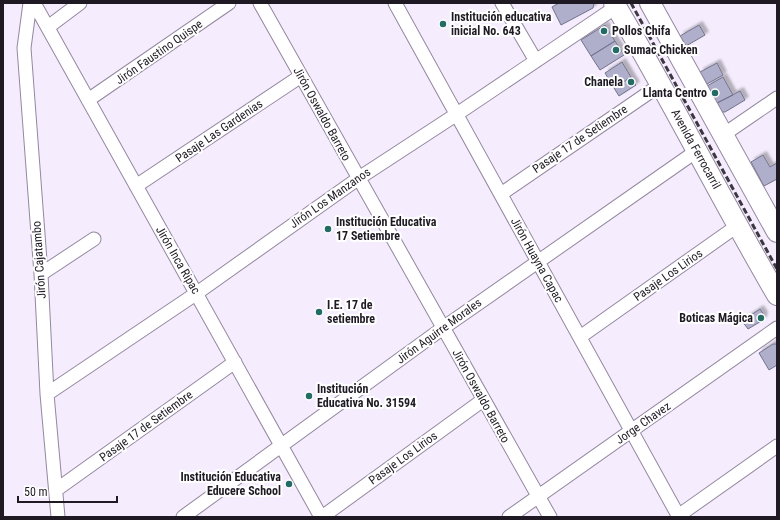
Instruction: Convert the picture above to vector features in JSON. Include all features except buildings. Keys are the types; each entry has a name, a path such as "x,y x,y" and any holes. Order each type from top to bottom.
{"main road":[{"path":"650,3 777,232"},
{"name":"Avenida Ferrocarril","path":"615,5 698,150 737,226 777,295"}],"street":[{"name":"Jirón Cajatambo","path":"30,3 24,48 41,274 47,394 58,517"},
{"name":"Jirón Inca Ripac","path":"34,3 322,517"},
{"path":"48,27 80,3"},
{"name":"Jirón Faustino Quispe","path":"88,100 229,3"},
{"name":"Jirón Oswaldo Barreto","path":"260,3 550,517"},
{"name":"Jirón Huayna Capac","path":"395,3 678,516"},
{"path":"502,3 536,61"},
{"name":"Jirón Los Manzanos","path":"47,394 197,292 358,178 536,61 615,5"},
{"name":"Pasaje Las Gardenias","path":"136,186 301,76"},
{"name":"Pasaje 17 de Setiembre","path":"501,194 660,85"},
{"path":"723,135 777,98"},
{"name":"Jirón Aguirre Morales","path":"183,517 443,328 698,150"},
{"name":"Pasaje Los Lirios","path":"580,337 737,226"},
{"path":"41,274 94,239"},
{"name":"Jorge Chavez","path":"509,517 777,328"},
{"name":"Pasaje 17 de Setiembre","path":"56,490 235,362"},
{"name":"Pasaje Los Lirios","path":"322,517 484,400"},
{"path":"678,516 777,446"}],"railway":[{"path":"631,3 777,269"}],"place":[{"name":"Institución educativa inicial No. 643","path":"443,24"},
{"name":"Pollos Chifa","path":"604,31"},
{"name":"Sumac Chicken","path":"616,50"},
{"name":"Chanela","path":"631,82"},
{"name":"Llanta Centro","path":"715,93"},
{"name":"Institución Educativa 17 Setiembre","path":"328,229"},
{"name":"I.E. 17 de setiembre","path":"319,312"},
{"name":"Boticas Mágica","path":"761,318"},
{"name":"Institución Educativa No. 31594","path":"309,396"},
{"name":"Institución Educativa Educere School","path":"289,484"}]}
